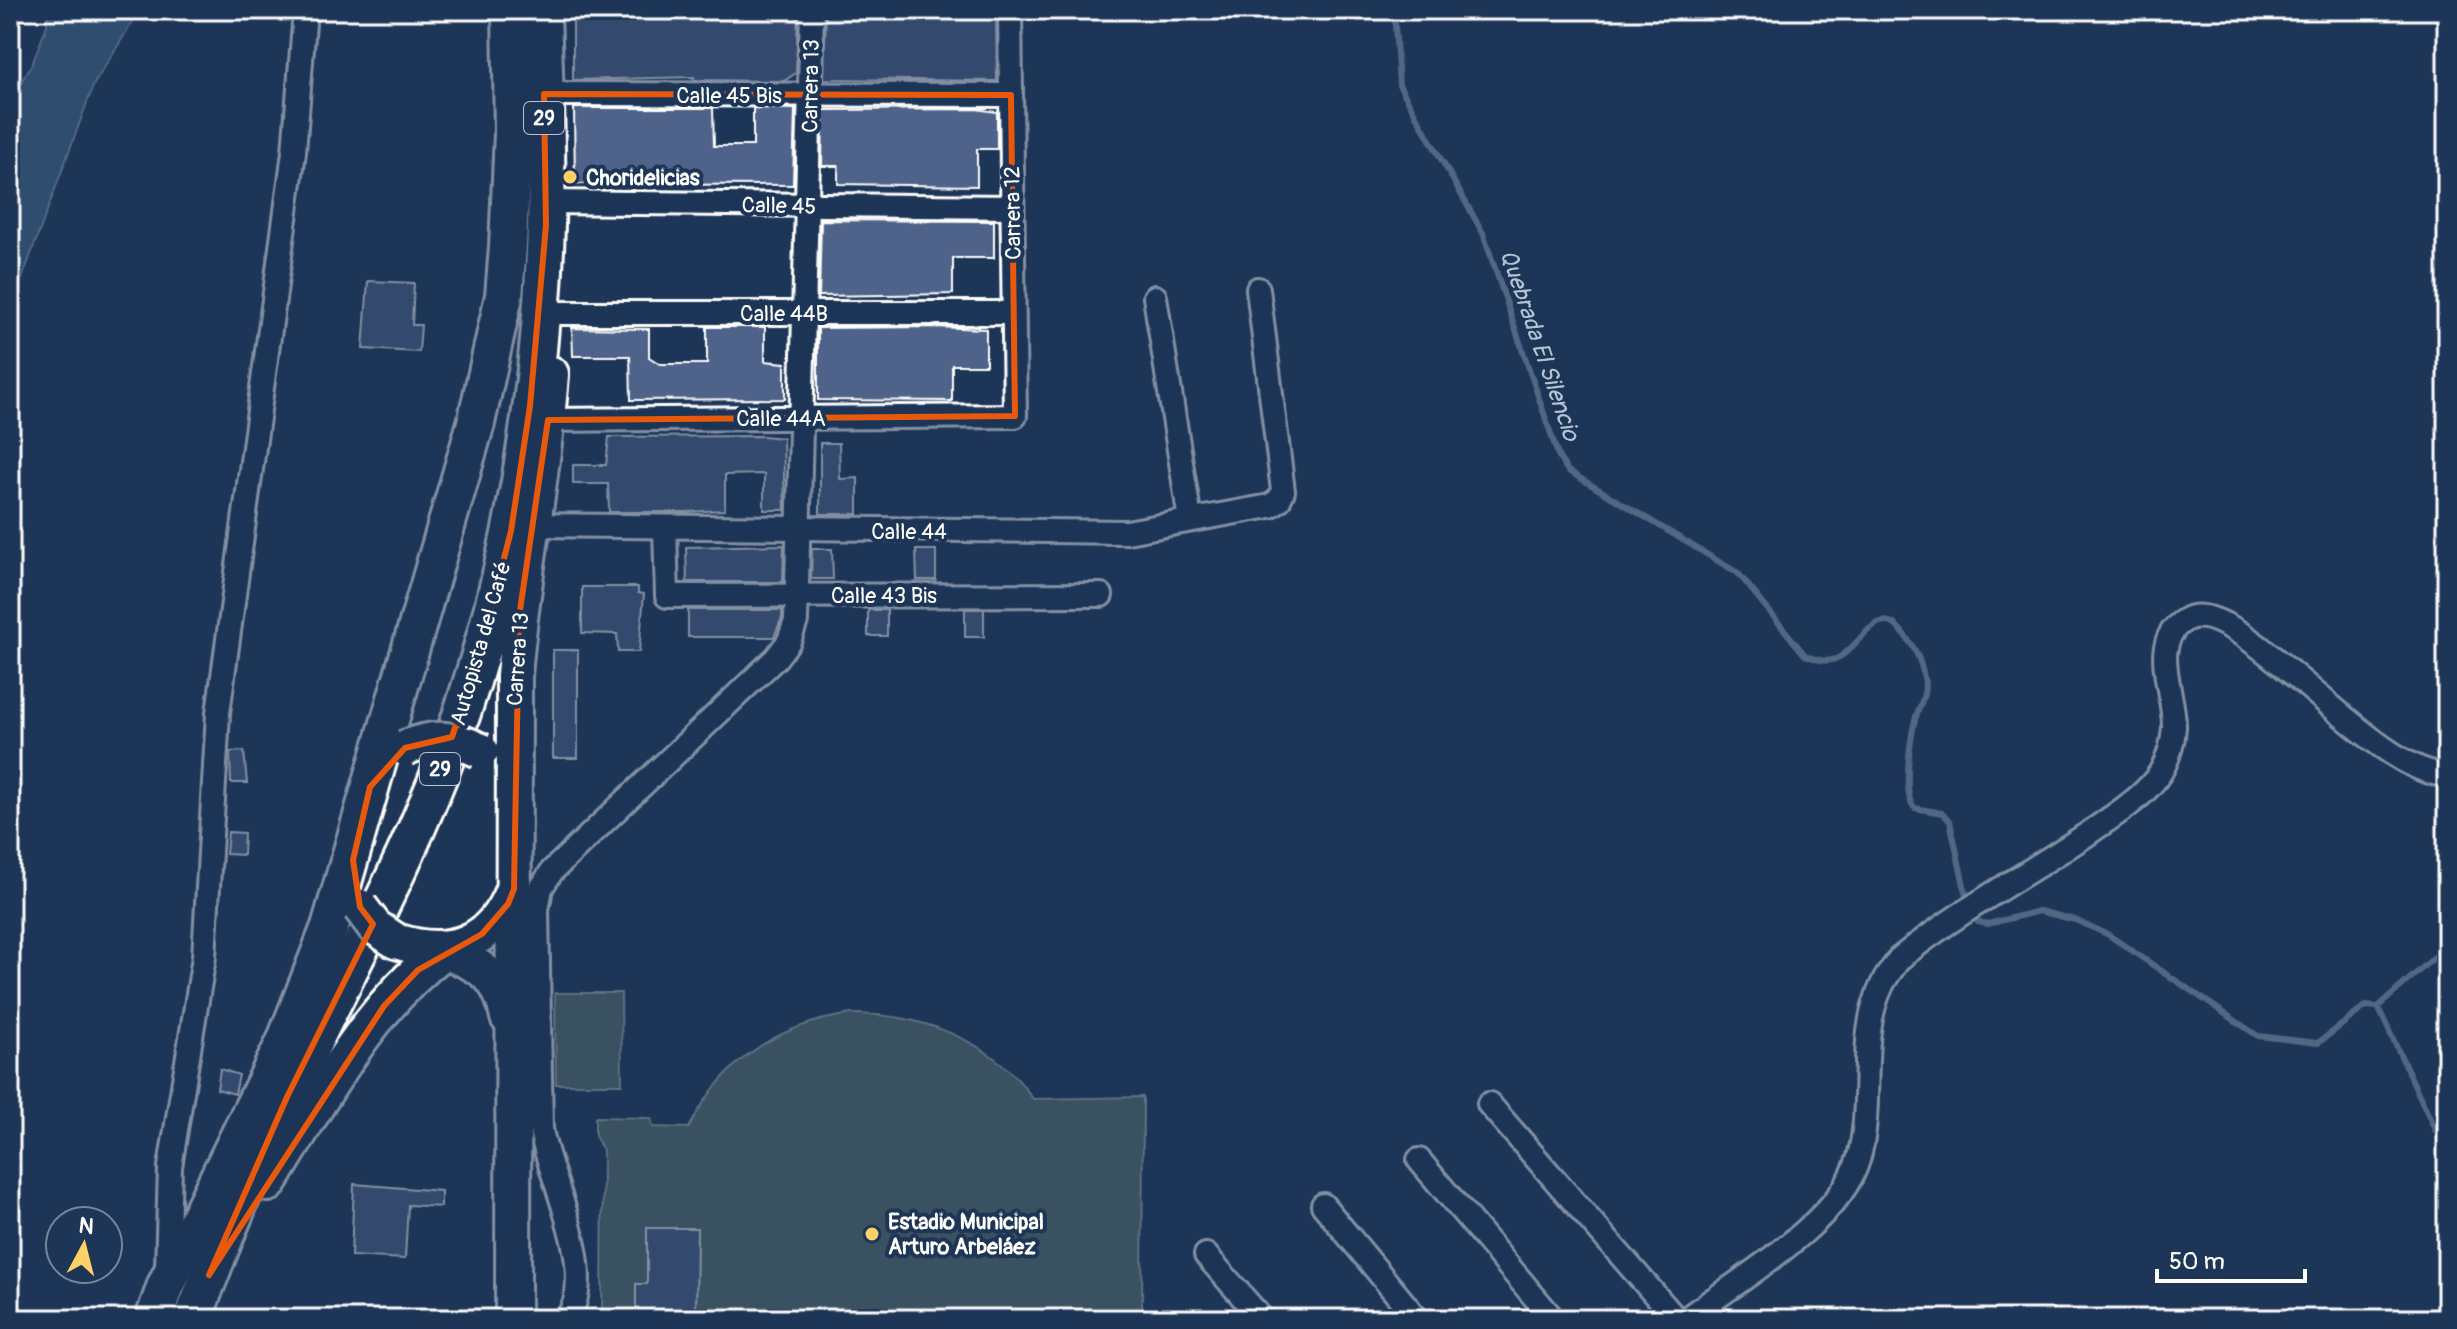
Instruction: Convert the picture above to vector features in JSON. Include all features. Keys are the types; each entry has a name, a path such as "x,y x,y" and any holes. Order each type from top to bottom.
{"highway":[{"name":"29","path":"154,1319 166,1285 301,1004 330,927 476,423 504,296 512,191 511,10"},
{"name":"Autopista del Café","path":"193,1319 209,1275 287,1097 379,912 461,714 498,586 522,475 546,214 542,10"},
{"path":"209,1275 366,1031 402,985 444,950"}],"main road":[{"name":"Carrera 13","path":"517,1312 514,676 519,617 548,420 554,313 546,214"},
{"path":"370,787 385,764 405,748 424,740 444,738 481,751 497,764 508,782 513,802"},
{"path":"355,836 353,860 360,907 375,927 396,941 419,948 444,950 482,934 497,920 514,889"},
{"name":"Carrera 13","path":"444,950 493,977 503,992 515,1048"}],"street":[{"path":"166,1285 170,1167 204,957 218,713 294,152 305,10"},
{"name":"Carrera 13","path":"565,1317 579,1295 576,1251 545,1157 541,1129 537,910 541,888 552,871 776,658 789,641 796,621 812,10"},
{"name":"Carrera 12","path":"1010,10 1015,416"},
{"name":"Calle 45 Bis","path":"544,94 1011,95"},
{"name":"Calle 45","path":"546,214 807,205 1012,207"},
{"name":"Calle 44","path":"534,525 665,529 1127,532 1270,506 1279,500 1283,491 1258,289"},
{"path":"1155,297 1190,520"},
{"name":"Calle 44B","path":"554,313 1013,313"},
{"name":"Calle 44A","path":"548,420 1015,416"},
{"name":"Calle 43 Bis","path":"665,529 667,596 1101,595"},
{"path":"1686,1319 1815,1223 1841,1194 1858,1160 1872,1017 1882,985 1899,959 2101,824 2137,798 2158,776 2170,754 2174,726 2165,645 2173,629 2187,618 2205,615 2236,628 2379,746 2409,765 2447,775"},
{"path":"1489,1104 1676,1319"},
{"path":"1419,1160 1553,1319"},
{"path":"1323,1205 1417,1319"},
{"path":"1206,1255 1262,1319"}],"highlighted area":[{"path":"544,94 1011,95 1015,416 548,420 519,617 514,889 508,904 482,934 418,970 384,1006 209,1275 287,1097 373,924 360,907 353,860 370,787 405,748 452,737 481,648 511,531 530,406 546,225"}],"green space":[{"path":"555,993 621,993 622,1084 556,1084"},
{"name":"Estadio Municipal Arturo Arbeláez","path":"852,1014 903,1019 953,1034 998,1061 1033,1099 1143,1097 1142,1319 602,1319 603,1150 595,1136 595,1117 651,1118 653,1127 689,1128 718,1083 755,1050 800,1027"}],"water":[{"path":"48,10 140,10 94,84 10,311 10,100 32,64 47,25"}],"building":[{"path":"573,10 798,10 796,73 784,81 694,80 694,77 573,80"},
{"path":"826,10 996,10 997,81 824,79"},
{"path":"574,108 713,108 714,146 753,146 753,108 795,109 793,185 575,184"},
{"path":"976,109 997,112 997,149 977,149 977,186 838,184 838,166 822,166 823,110"},
{"path":"821,220 994,221 994,258 953,258 953,294 819,296"},
{"path":"368,281 414,283 412,325 421,325 419,352 363,349"},
{"path":"707,327 765,327 765,361 785,363 785,399 631,400 630,356 573,356 572,328 649,329 649,357 660,364 707,364"},
{"path":"818,328 986,329 986,365 952,365 952,401 818,400"},
{"path":"609,437 783,438 785,510 764,510 764,474 725,475 725,510 609,512 608,484 573,484 573,465 606,465"},
{"path":"820,443 839,443 840,479 858,478 858,514 820,514"},
{"path":"784,545 783,582 687,582 686,547"},
{"path":"812,549 832,549 833,579 811,579"},
{"path":"916,550 936,550 936,580 917,580"},
{"path":"582,587 638,587 638,593 644,594 639,652 618,652 617,634 582,633"},
{"path":"965,609 984,609 984,637 965,637"},
{"path":"688,610 782,610 782,618 774,637 688,637"},
{"path":"868,610 887,610 887,636 868,636"},
{"path":"553,650 578,650 578,758 553,758"},
{"path":"244,751 247,783 231,783 230,752"},
{"path":"228,832 244,833 243,855 226,854"},
{"path":"220,1069 239,1075 235,1094 217,1089"},
{"path":"354,1184 441,1191 441,1207 408,1205 405,1259 351,1256"},
{"path":"647,1228 697,1228 696,1319 636,1319 636,1284 647,1284"}],"waterway":[{"name":"Quebrada El Silencio","path":"1394,10 1399,85 1483,233 1559,458 1568,471 1738,573 1805,655 1824,661 1835,659 1868,630 1885,621 1894,624 1903,633 1919,659 1925,684 1911,743 1908,769 1911,802 1915,808 1942,813 1950,821 1968,904"},
{"name":"Quebrada El Silencio","path":"1971,914 1978,922 1988,924 2039,911 2075,920 2107,934 2258,1036 2318,1043 2366,1006 2378,1007 2447,1155"},
{"name":"Quebrada El Silencio","path":"2378,1007 2438,954 2447,952"}],"place":[{"name":"Choridelicias","path":"570,177"},
{"name":"Estadio Municipal Arturo Arbeláez","path":"872,1234"}]}
